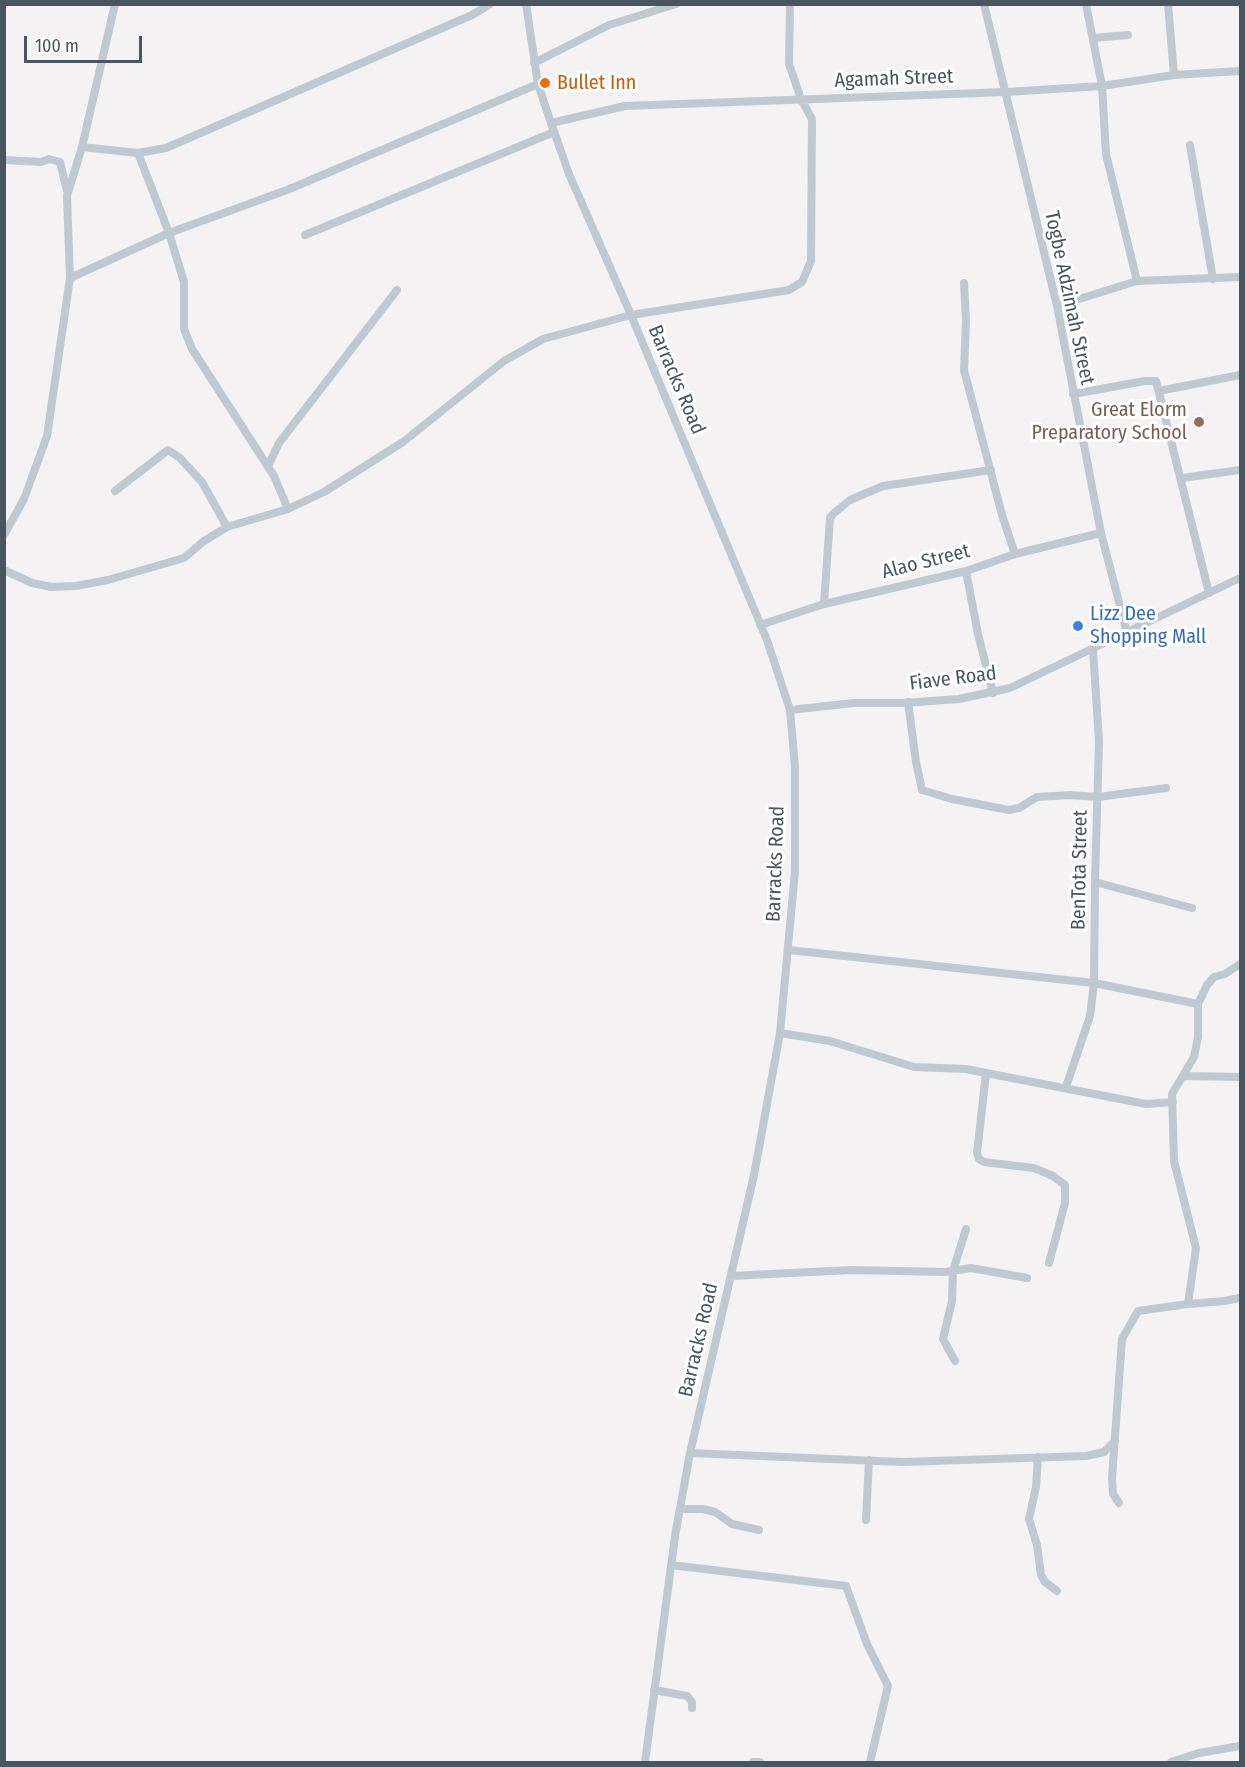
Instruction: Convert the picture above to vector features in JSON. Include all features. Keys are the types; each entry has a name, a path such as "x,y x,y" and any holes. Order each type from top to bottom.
{"street":[{"path":"67,196 82,147 115,4"},
{"path":"82,147 138,153 166,148 472,15 490,4"},
{"name":"Barracks Road","path":"526,4 538,84 552,128 569,174 631,315 760,626 790,710 795,767 795,871 780,1033 766,1120 690,1453 671,1565 645,1762"},
{"path":"534,63 609,25 676,4"},
{"path":"4,570 32,583 51,587 76,586 108,580 184,558 204,541 227,527 288,509 324,492 403,442 504,361 543,339 631,315 789,290 802,282 811,261 812,119 801,99 789,64 790,4"},
{"name":"Togbe Adzimah Street","path":"984,4 1057,306 1101,533 1127,633"},
{"path":"1086,4 1102,86 1106,154 1137,281"},
{"path":"1168,4 1174,75"},
{"path":"1093,38 1128,35"},
{"name":"Agamah Street","path":"305,235 552,128 625,106 1006,92 1102,86 1174,75 1240,71"},
{"path":"70,278 169,233 287,190 538,84"},
{"path":"1190,145 1213,279"},
{"path":"138,153 169,233 184,282 184,329 192,349 268,466 288,509"},
{"path":"4,160 41,162 49,159 60,162 66,179 70,278 47,436 24,499 4,536"},
{"path":"1057,306 1137,281 1240,277"},
{"path":"964,283 966,321 964,370 1015,554"},
{"path":"268,466 279,443 397,290"},
{"path":"1159,391 1240,375"},
{"path":"1073,394 1150,380 1156,381 1209,593"},
{"path":"116,491 168,450 180,458 202,482 227,527"},
{"path":"824,604 830,518 850,500 883,486 991,470"},
{"path":"1182,478 1240,470"},
{"name":"Alao Street","path":"760,626 824,604 966,571 1015,554 1101,533"},
{"path":"966,571 993,693"},
{"name":"Fiave Road","path":"790,710 854,703 959,699 993,693 1010,688 1093,650 1240,578"},
{"name":"BenTota Street","path":"1066,1087 1090,1016 1094,983 1099,741 1093,650"},
{"path":"908,702 922,790 952,799 1009,810 1019,808 1036,797 1070,795 1098,797 1166,788"},
{"path":"1095,882 1192,908"},
{"path":"789,950 1094,983 1198,1004"},
{"path":"1188,1304 1196,1248 1174,1161 1172,1094 1194,1057 1198,1037 1198,1004 1207,985 1214,977 1225,974 1240,964"},
{"path":"780,1033 830,1041 914,1067 986,1073 1146,1104 1173,1102"},
{"path":"986,1073 977,1153 979,1160 1034,1168 1053,1176 1065,1185 1065,1203 1049,1263"},
{"path":"1184,1076 1240,1077"},
{"path":"955,1361 943,1340 952,1301 954,1271 966,1229"},
{"path":"731,1275 851,1270 954,1271 971,1268 1027,1278"},
{"path":"1119,1503 1113,1494 1112,1486 1122,1339 1138,1311 1224,1302 1240,1298"},
{"path":"690,1453 902,1462 1097,1454 1104,1452 1115,1441"},
{"path":"1038,1457 1036,1487 1029,1519 1037,1545 1041,1575 1045,1582 1057,1591"},
{"path":"866,1520 869,1460"},
{"path":"680,1509 703,1509 715,1512 732,1524 759,1530"},
{"path":"671,1565 846,1586 867,1644 888,1686 870,1762"},
{"path":"654,1690 687,1696 692,1702 692,1708"},
{"path":"1170,1762 1185,1760 1198,1753 1240,1746"},
{"path":"753,1762 760,1762"}],"place":[{"name":"Bullet Inn","path":"545,83"},
{"name":"Great Elorm Preparatory School","path":"1199,422"},
{"name":"Lizz Dee Shopping Mall","path":"1078,626"}]}
